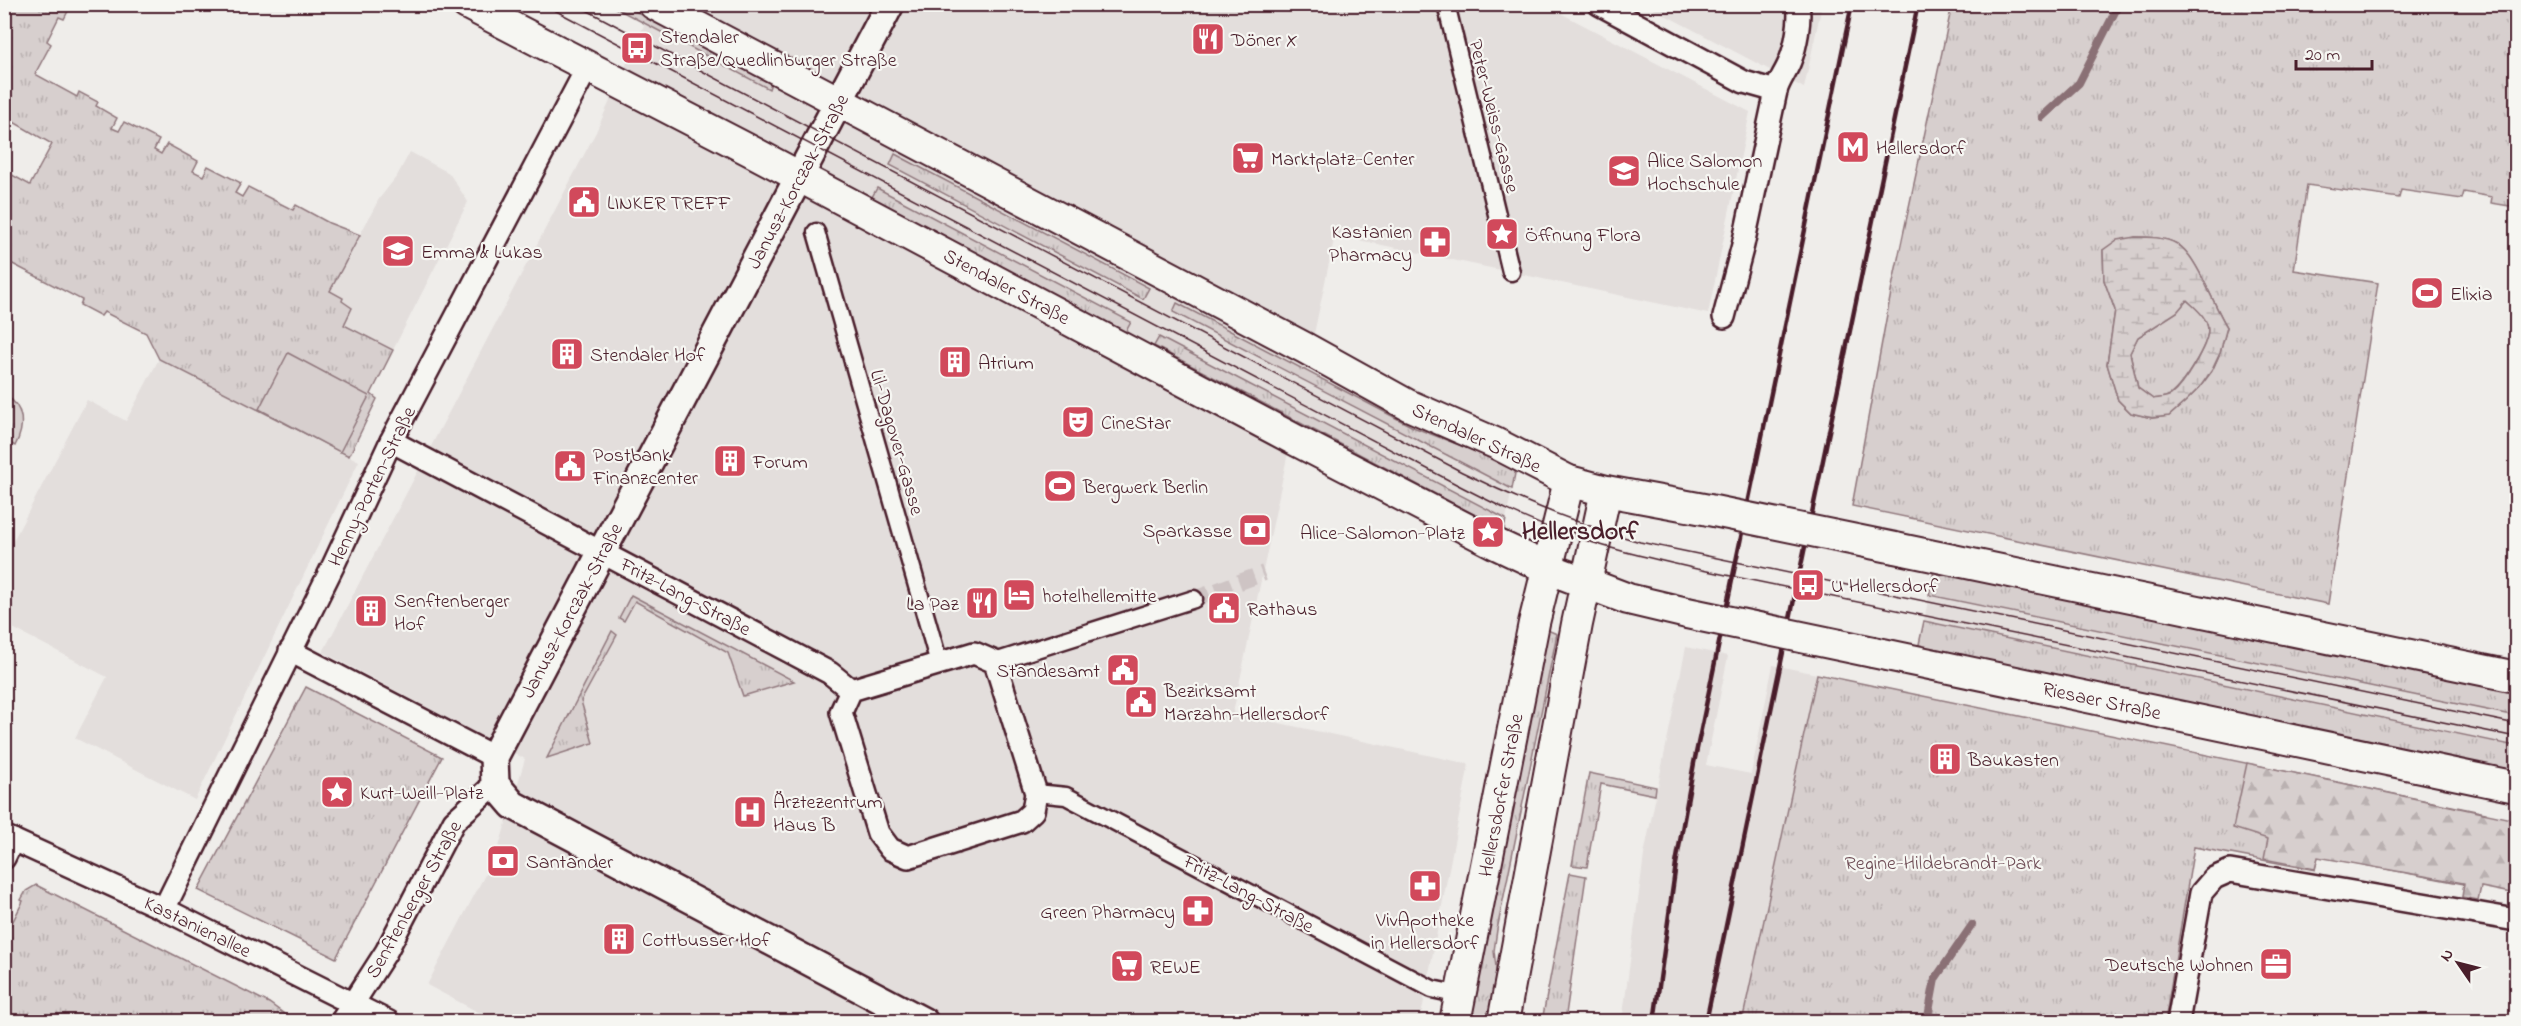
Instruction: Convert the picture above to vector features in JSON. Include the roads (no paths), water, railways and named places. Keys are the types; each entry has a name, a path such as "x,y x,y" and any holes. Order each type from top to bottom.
{"main road":[{"name":"Stendaler Straße","path":"467,4 799,176 1299,442 1547,568"},
{"name":"Stendaler Straße","path":"654,4 1305,348 1408,405 1495,443 1569,481"},
{"path":"1586,583 1547,568 1569,481 1606,491 1709,510 2517,677"},
{"path":"1503,1022 1586,583 1606,491"},
{"name":"Hellersdorfer Straße","path":"1458,1008 1531,635 1547,568"},
{"name":"Riesaer Straße","path":"1586,583 1628,599 1687,613 2517,787"}],"street":[{"name":"Janusz-Korczak-Straße","path":"495,771 602,552 890,4"},
{"name":"Peter-Weiss-Gasse","path":"1446,4 1511,272"},
{"path":"1599,4 1744,82 1776,91"},
{"path":"1725,317 1776,91 1790,60 1800,14 1798,4"},
{"name":"Henny-Porten-Straße","path":"164,909 338,556 391,441 587,68"},
{"name":"Lil-Dagover-Gasse","path":"816,232 939,663"},
{"name":"Fritz-Lang-Straße","path":"391,441 830,673 851,690"},
{"path":"995,662 1036,794 1033,810 1022,821 908,857 890,849 878,833 841,712 851,690 974,653 995,662 1194,599"},
{"path":"290,651 495,771 513,805 924,1022"},
{"name":"Senftenberger Straße","path":"341,1022 386,952 454,821 495,771"},
{"name":"Fritz-Lang-Straße","path":"1036,794 1066,796 1432,989 1458,1008"},
{"name":"Kastanienallee","path":"8,845 164,909 389,1022"},
{"path":"2178,1022 2201,893 2214,878 2230,871 2517,920"}],"waterway":[{"path":"2042,117 2079,83 2119,4"},
{"path":"1927,1022 1935,979 1972,925"}],"tunnel":[{"path":"1194,599 1264,573"}],"tram line":[{"path":"543,4 1458,485 1520,516 1558,531 1610,548 1697,569 2516,737"},
{"path":"575,4 1462,472 1572,520 1640,542 2516,724"}],"railway":[{"path":"1654,1022 1676,864 1694,763 1852,4"},
{"path":"1706,1022 1918,4"}],"place":[{"name":"Döner X","path":"1208,39"},
{"name":"Stendaler Straße/Quedlinburger Straße","path":"637,48"},
{"name":"Hellersdorf","path":"1853,147"},
{"name":"Marktplatz-Center","path":"1248,158"},
{"name":"Alice Salomon Hochschule","path":"1624,171"},
{"name":"LINKER TREFF","path":"584,202"},
{"name":"Öffnung Flora","path":"1502,234"},
{"name":"Kastanien Pharmacy","path":"1435,242"},
{"name":"Emma & Lukas","path":"398,251"},
{"name":"Elixia","path":"2427,293"},
{"name":"Stendaler Hof","path":"567,354"},
{"name":"Atrium","path":"955,362"},
{"name":"CineStar","path":"1078,422"},
{"name":"Forum","path":"730,461"},
{"name":"Postbank Finanzcenter","path":"570,466"},
{"name":"Bergwerk Berlin","path":"1060,486"},
{"name":"Sparkasse","path":"1255,530"},
{"name":"Alice-Salomon-Platz","path":"1488,532"},
{"name":"U Hellersdorf","path":"1808,585"},
{"name":"hotelhellemitte","path":"1019,595"},
{"name":"La Paz","path":"982,603"},
{"name":"Rathaus","path":"1224,608"},
{"name":"Senftenberger Hof","path":"371,611"},
{"name":"Standesamt","path":"1123,670"},
{"name":"Bezirksamt Marzahn-Hellersdorf","path":"1141,702"},
{"name":"Baukasten","path":"1945,759"},
{"name":"Kurt-Weill-Platz","path":"337,792"},
{"name":"Ärztezentrum Haus B","path":"750,812"},
{"name":"Santander","path":"503,861"},
{"name":"VivApotheke in Hellersdorf","path":"1425,886"},
{"name":"Green Pharmacy","path":"1198,911"},
{"name":"Cottbusser Hof","path":"619,939"},
{"name":"Deutsche Wohnen","path":"2276,964"},
{"name":"REWE","path":"1127,966"}],"district":[{"name":"Hellersdorf","path":"1580,530"}],"park label":[{"name":"Regine-Hildebrandt-Park","path":"1943,862"}]}
